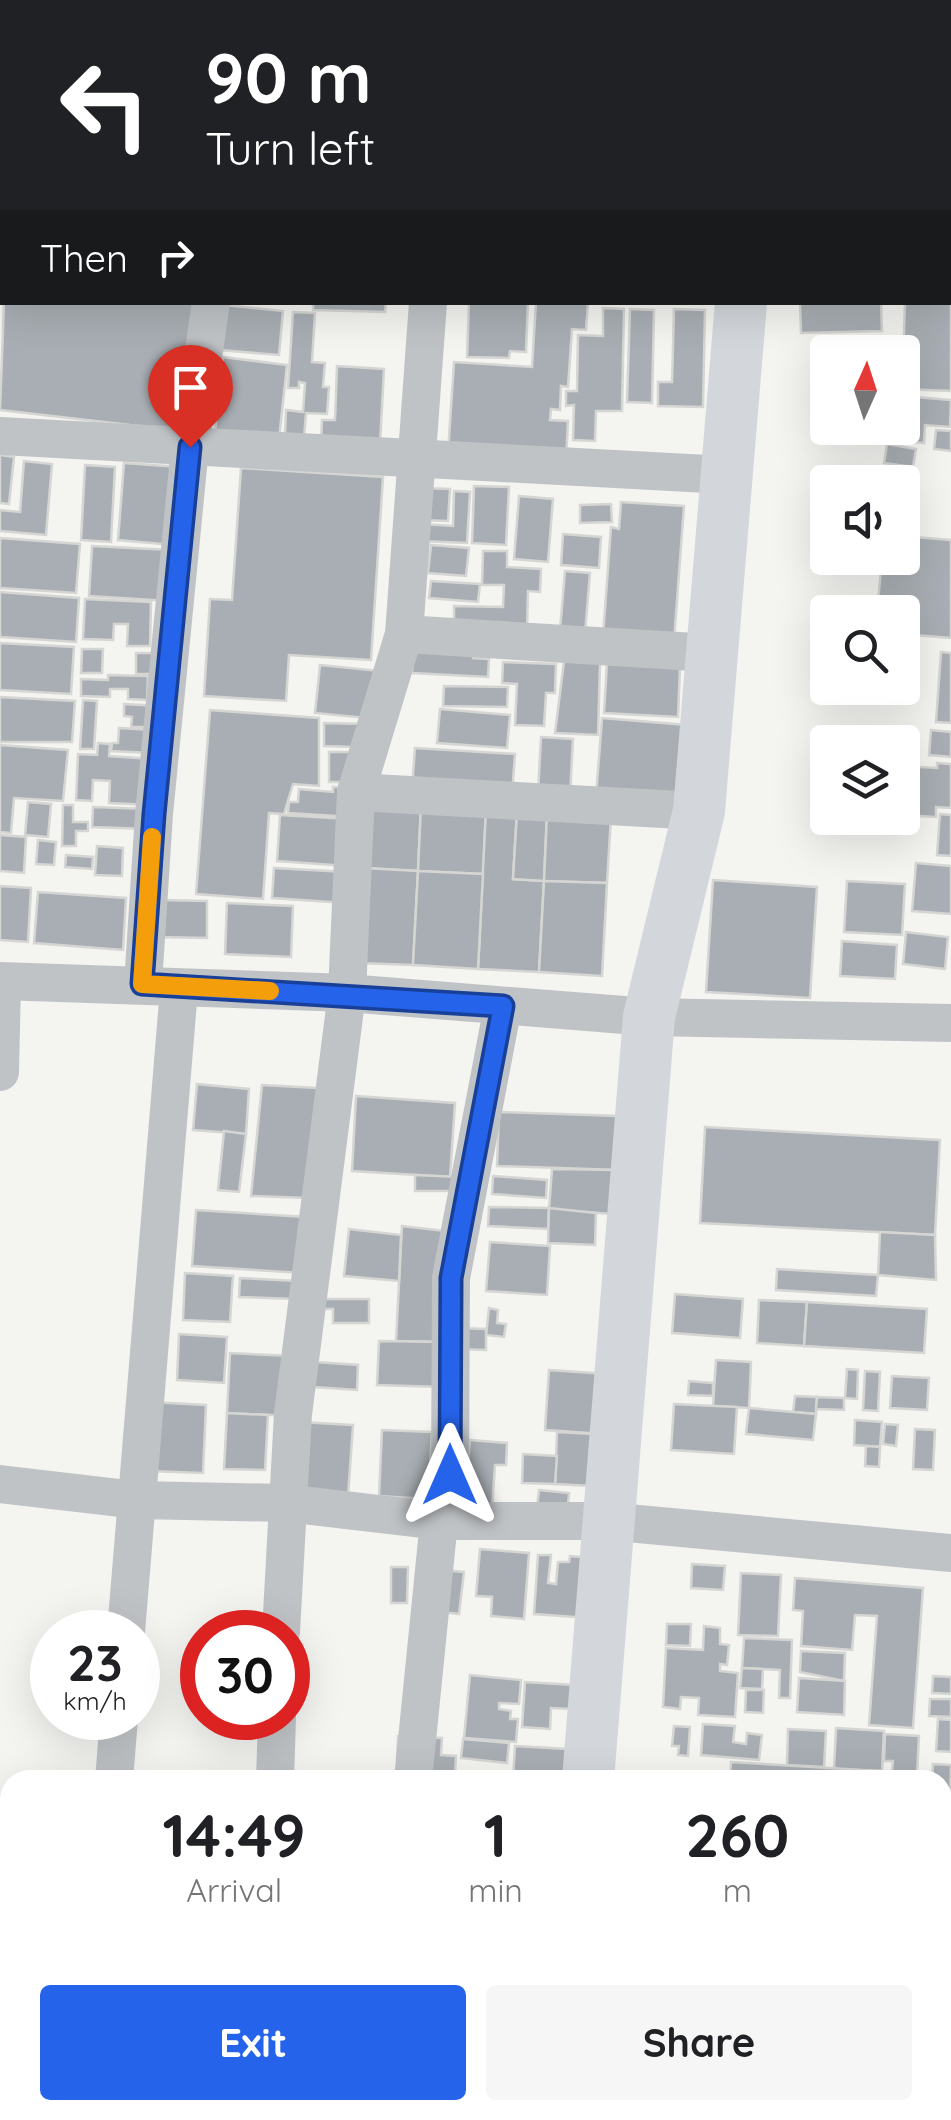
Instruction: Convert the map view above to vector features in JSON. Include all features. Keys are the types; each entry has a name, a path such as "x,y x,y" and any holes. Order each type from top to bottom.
{"main road":[{"path":"589,1770 649,1017 699,811 726,475 731,305"}],"street":[{"path":"128,1610 137,1500 161,987 154,814 190,447 210,305"},
{"path":"282,1610 293,1414 347,993 356,792 404,634 428,305"},
{"path":"0,436 726,475"},
{"path":"404,634 712,653"},
{"path":"356,792 699,811"},
{"path":"0,1072 1,982 347,993 649,1017 951,1023"},
{"path":"414,1770 439,1521 450,1475 451,1278 503,1006"},
{"path":"0,1484 137,1500 286,1503 439,1521 606,1521 951,1553"},
{"path":"115,1770 117,1740"},
{"path":"275,1770 276,1740"}],"building":[{"path":"4,305 196,305 182,431 0,410"},
{"path":"224,305 283,311 279,355 219,350"},
{"path":"313,305 386,305 385,312 313,310"},
{"path":"469,305 528,305 526,352 510,351 509,358 467,357"},
{"path":"536,305 588,305 586,330 572,329 568,387 561,386 560,410 551,409 550,420 568,421 566,461 448,453 454,362 532,367"},
{"path":"800,305 881,305 882,331 801,333"},
{"path":"905,305 951,305 951,391 920,390 920,335 904,335"},
{"path":"603,308 624,309 622,411 596,411 595,441 573,440 574,405 566,406 566,391 577,391 578,335 603,336"},
{"path":"630,309 654,310 652,403 627,402"},
{"path":"674,309 705,310 703,407 658,406 658,382 672,382"},
{"path":"293,312 315,313 312,362 325,363 323,387 329,387 327,414 306,413 304,438 285,436 286,410 303,412 305,383 299,382 299,388 288,388"},
{"path":"223,357 287,365 279,439 215,432"},
{"path":"337,366 384,369 380,444 321,440 322,420 335,420"},
{"path":"920,397 951,400 950,427 925,425 924,443 920,443"},
{"path":"936,430 951,431 951,451 934,449"},
{"path":"887,445 916,449 913,465 884,463"},
{"path":"0,455 14,457 9,504 0,503"},
{"path":"24,461 52,464 46,535 0,531 0,510 20,512"},
{"path":"124,463 179,467 173,545 118,540"},
{"path":"85,465 115,467 111,542 81,540"},
{"path":"241,468 383,477 371,660 289,655 286,701 204,696 210,599 232,600"},
{"path":"474,486 509,487 506,545 472,543"},
{"path":"421,488 450,489 448,521 419,520"},
{"path":"454,491 470,492 467,543 421,541 422,524 453,526"},
{"path":"519,496 553,499 548,562 514,559"},
{"path":"621,502 684,506 674,641 603,636 611,527 619,529"},
{"path":"611,504 612,522 580,523 580,505"},
{"path":"563,534 601,537 599,568 561,565"},
{"path":"920,537 951,540 951,638 920,635 920,595 879,595 880,575 920,575"},
{"path":"0,538 80,544 76,593 0,588"},
{"path":"431,545 469,548 466,576 428,573"},
{"path":"92,546 171,550 168,601 89,596"},
{"path":"483,551 507,551 507,567 541,569 540,592 528,591 527,630 454,628 454,606 503,607 504,585 482,585"},
{"path":"565,571 590,573 585,633 560,630"},
{"path":"431,581 480,584 478,602 429,598"},
{"path":"0,592 79,598 76,642 0,637"},
{"path":"85,599 151,602 150,646 127,646 128,624 114,624 113,640 83,639"},
{"path":"0,643 74,647 71,694 0,690"},
{"path":"82,649 103,649 102,673 81,673"},
{"path":"414,649 473,652 473,658 489,659 488,677 412,673"},
{"path":"941,652 951,653 951,723 936,722"},
{"path":"136,653 164,653 163,674 136,674"},
{"path":"564,661 600,663 598,735 555,733"},
{"path":"503,662 556,664 555,693 546,693 544,726 515,725 517,684 502,683"},
{"path":"607,663 680,667 678,717 604,713"},
{"path":"320,665 380,671 376,719 315,713"},
{"path":"108,675 148,676 147,700 128,699 128,689 110,689 110,697 81,696 81,679 108,680"},
{"path":"444,686 508,687 507,707 443,706"},
{"path":"0,697 75,701 72,742 0,742"},
{"path":"83,700 97,701 94,749 80,749"},
{"path":"124,704 159,706 157,727 131,727 132,717 124,716"},
{"path":"440,709 510,715 507,748 437,743"},
{"path":"210,710 319,718 319,786 293,784 284,814 269,813 263,899 196,894"},
{"path":"602,718 687,725 681,803 596,797"},
{"path":"324,723 367,724 355,747 324,746"},
{"path":"119,728 154,730 152,753 111,751 112,743 118,743"},
{"path":"931,730 951,732 951,757 929,755"},
{"path":"541,737 573,739 570,795 538,793"},
{"path":"98,743 110,744 109,756 152,759 149,805 109,803 110,781 93,780 92,801 76,800 78,754 97,755"},
{"path":"0,745 68,750 63,801 14,798 11,833 0,832"},
{"path":"415,748 515,754 512,794 412,788"},
{"path":"329,752 357,752 357,782 329,782"},
{"path":"937,763 951,764 951,808 936,807 936,817 920,816 920,767 937,768"},
{"path":"333,787 341,787 351,817 288,813 289,802 298,802 299,789 333,792"},
{"path":"28,802 51,804 48,837 25,835"},
{"path":"367,804 421,806 418,871 364,868"},
{"path":"63,805 73,805 73,822 88,822 88,831 76,831 76,846 62,846"},
{"path":"421,806 486,810 483,874 418,871"},
{"path":"93,807 149,809 148,829 92,827"},
{"path":"486,810 517,811 513,879 544,881 539,972 478,969"},
{"path":"517,811 547,813 544,881 513,879"},
{"path":"547,813 611,816 607,883 544,881"},
{"path":"940,814 951,815 951,856 937,855"},
{"path":"280,815 350,819 347,866 277,861"},
{"path":"0,835 26,837 24,873 0,871"},
{"path":"38,840 56,842 54,865 36,864"},
{"path":"97,846 123,848 122,876 95,875"},
{"path":"66,855 93,857 92,869 65,867"},
{"path":"916,863 951,866 951,914 912,911"},
{"path":"274,868 346,872 345,903 272,898"},
{"path":"364,868 418,871 413,965 359,963"},
{"path":"418,871 483,874 478,969 413,965"},
{"path":"713,880 817,887 810,998 706,992"},
{"path":"544,881 607,883 602,976 539,972"},
{"path":"847,881 905,884 902,935 844,932"},
{"path":"0,886 31,888 28,942 0,940"},
{"path":"38,892 126,898 123,950 34,943"},
{"path":"159,900 207,901 207,938 158,937"},
{"path":"227,903 293,906 291,957 225,954"},
{"path":"906,932 948,937 945,969 903,964"},
{"path":"842,941 897,945 895,979 840,976"},
{"path":"197,1084 249,1089 246,1134 193,1130"},
{"path":"262,1085 318,1088 307,1198 251,1196"},
{"path":"356,1096 455,1103 450,1177 352,1171"},
{"path":"499,1112 619,1116 618,1170 497,1166"},
{"path":"705,1127 940,1140 935,1235 700,1223"},
{"path":"224,1131 246,1134 239,1192 218,1190"},
{"path":"552,1169 618,1170 611,1214 549,1209"},
{"path":"415,1175 460,1177 460,1191 415,1191"},
{"path":"493,1176 547,1180 546,1198 492,1194"},
{"path":"489,1207 549,1208 548,1229 488,1226"},
{"path":"549,1208 596,1213 595,1245 548,1243"},
{"path":"196,1210 305,1217 301,1273 192,1266"},
{"path":"402,1226 445,1231 443,1342 396,1341"},
{"path":"349,1229 401,1235 399,1281 344,1276"},
{"path":"880,1232 935,1235 936,1280 878,1275"},
{"path":"490,1242 550,1246 547,1295 486,1291"},
{"path":"777,1269 878,1275 876,1296 776,1290"},
{"path":"185,1273 233,1276 230,1322 183,1320"},
{"path":"240,1278 296,1281 295,1299 239,1297"},
{"path":"675,1294 743,1299 740,1338 672,1333"},
{"path":"322,1299 369,1299 369,1323 333,1323 333,1309 322,1309"},
{"path":"759,1300 807,1302 804,1346 757,1343"},
{"path":"807,1302 927,1309 924,1353 804,1346"},
{"path":"489,1308 498,1310 497,1323 506,1324 504,1337 486,1335"},
{"path":"458,1328 486,1329 486,1350 457,1349"},
{"path":"179,1334 227,1337 224,1383 177,1380"},
{"path":"379,1341 443,1342 442,1387 377,1385"},
{"path":"230,1353 293,1356 290,1416 227,1413"},
{"path":"716,1360 751,1362 749,1408 713,1406"},
{"path":"316,1362 358,1365 357,1390 314,1387"},
{"path":"847,1369 858,1370 857,1399 845,1398"},
{"path":"549,1370 607,1374 603,1434 545,1430"},
{"path":"865,1371 880,1372 878,1411 863,1410"},
{"path":"892,1376 929,1378 927,1410 890,1408"},
{"path":"689,1381 713,1383 713,1396 688,1395"},
{"path":"795,1396 817,1397 816,1414 793,1412"},
{"path":"817,1397 844,1398 844,1410 816,1409"},
{"path":"150,1402 206,1405 203,1473 148,1471"},
{"path":"674,1404 737,1407 734,1454 671,1450"},
{"path":"749,1408 816,1414 813,1440 746,1434"},
{"path":"227,1413 268,1415 265,1470 224,1469"},
{"path":"855,1420 882,1422 880,1447 854,1445"},
{"path":"299,1422 353,1425 348,1496 295,1493"},
{"path":"885,1424 898,1425 896,1446 883,1444"},
{"path":"915,1429 935,1430 933,1470 913,1469"},
{"path":"382,1430 432,1432 428,1499 379,1496"},
{"path":"557,1432 593,1434 591,1486 555,1484"},
{"path":"470,1440 507,1443 506,1465 495,1465 492,1509 465,1507"},
{"path":"866,1446 880,1447 879,1467 865,1466"},
{"path":"523,1454 557,1456 555,1484 522,1483"},
{"path":"539,1490 569,1493 566,1528 535,1525"},
{"path":"480,1549 529,1553 524,1619 491,1616 492,1597 476,1596"},
{"path":"538,1555 551,1555 548,1583 556,1584 558,1562 569,1562 570,1556 594,1558 589,1618 534,1614"},
{"path":"692,1564 725,1566 723,1590 691,1588"},
{"path":"391,1567 408,1567 407,1603 391,1603"},
{"path":"442,1570 464,1572 459,1614 442,1612"},
{"path":"741,1573 781,1575 778,1636 738,1635"},
{"path":"795,1578 923,1588 913,1728 869,1725 877,1616 855,1615 852,1650 801,1646 803,1611 793,1610"},
{"path":"667,1624 691,1624 690,1646 666,1645"},
{"path":"704,1626 720,1628 720,1644 729,1645 727,1665 720,1664 720,1671 738,1673 735,1717 698,1715 699,1698 681,1697 680,1709 663,1707 666,1648 703,1650"},
{"path":"744,1638 792,1640 790,1698 779,1698 780,1670 742,1668"},
{"path":"801,1651 845,1653 844,1681 800,1672"},
{"path":"742,1668 763,1669 762,1689 740,1688"},
{"path":"470,1675 521,1680 519,1704 499,1703 499,1709 511,1711 510,1719 518,1719 516,1742 464,1738"},
{"path":"933,1676 951,1677 951,1694 932,1693"},
{"path":"799,1678 845,1681 844,1715 797,1712"},
{"path":"525,1682 574,1685 572,1709 551,1708 550,1729 522,1727"},
{"path":"746,1690 764,1690 763,1713 745,1712"},
{"path":"930,1699 951,1699 951,1717 929,1716"},
{"path":"938,1719 951,1720 951,1752 936,1751"},
{"path":"703,1724 735,1726 733,1742 746,1744 747,1733 762,1735 759,1760 701,1755"},
{"path":"674,1726 690,1727 688,1756 678,1755 679,1746 672,1746"},
{"path":"836,1728 884,1731 882,1770 834,1769"},
{"path":"788,1729 826,1731 824,1767 787,1765"},
{"path":"885,1734 919,1736 917,1770 892,1770 893,1761 884,1761"},
{"path":"398,1736 442,1738 441,1755 456,1756 455,1770 416,1770 397,1758"},
{"path":"463,1739 509,1743 507,1763 461,1758"},
{"path":"515,1746 567,1749 566,1770 514,1770"},
{"path":"731,1762 862,1770 731,1770"},
{"path":"933,1764 951,1765 951,1770 933,1770"}],"slow traffic":[{"path":"152,837 142,984 270,991"}],"route":[{"path":"190,447 154,814 142,984 179,989 347,993 503,1006 451,1278 450,1475"}]}
